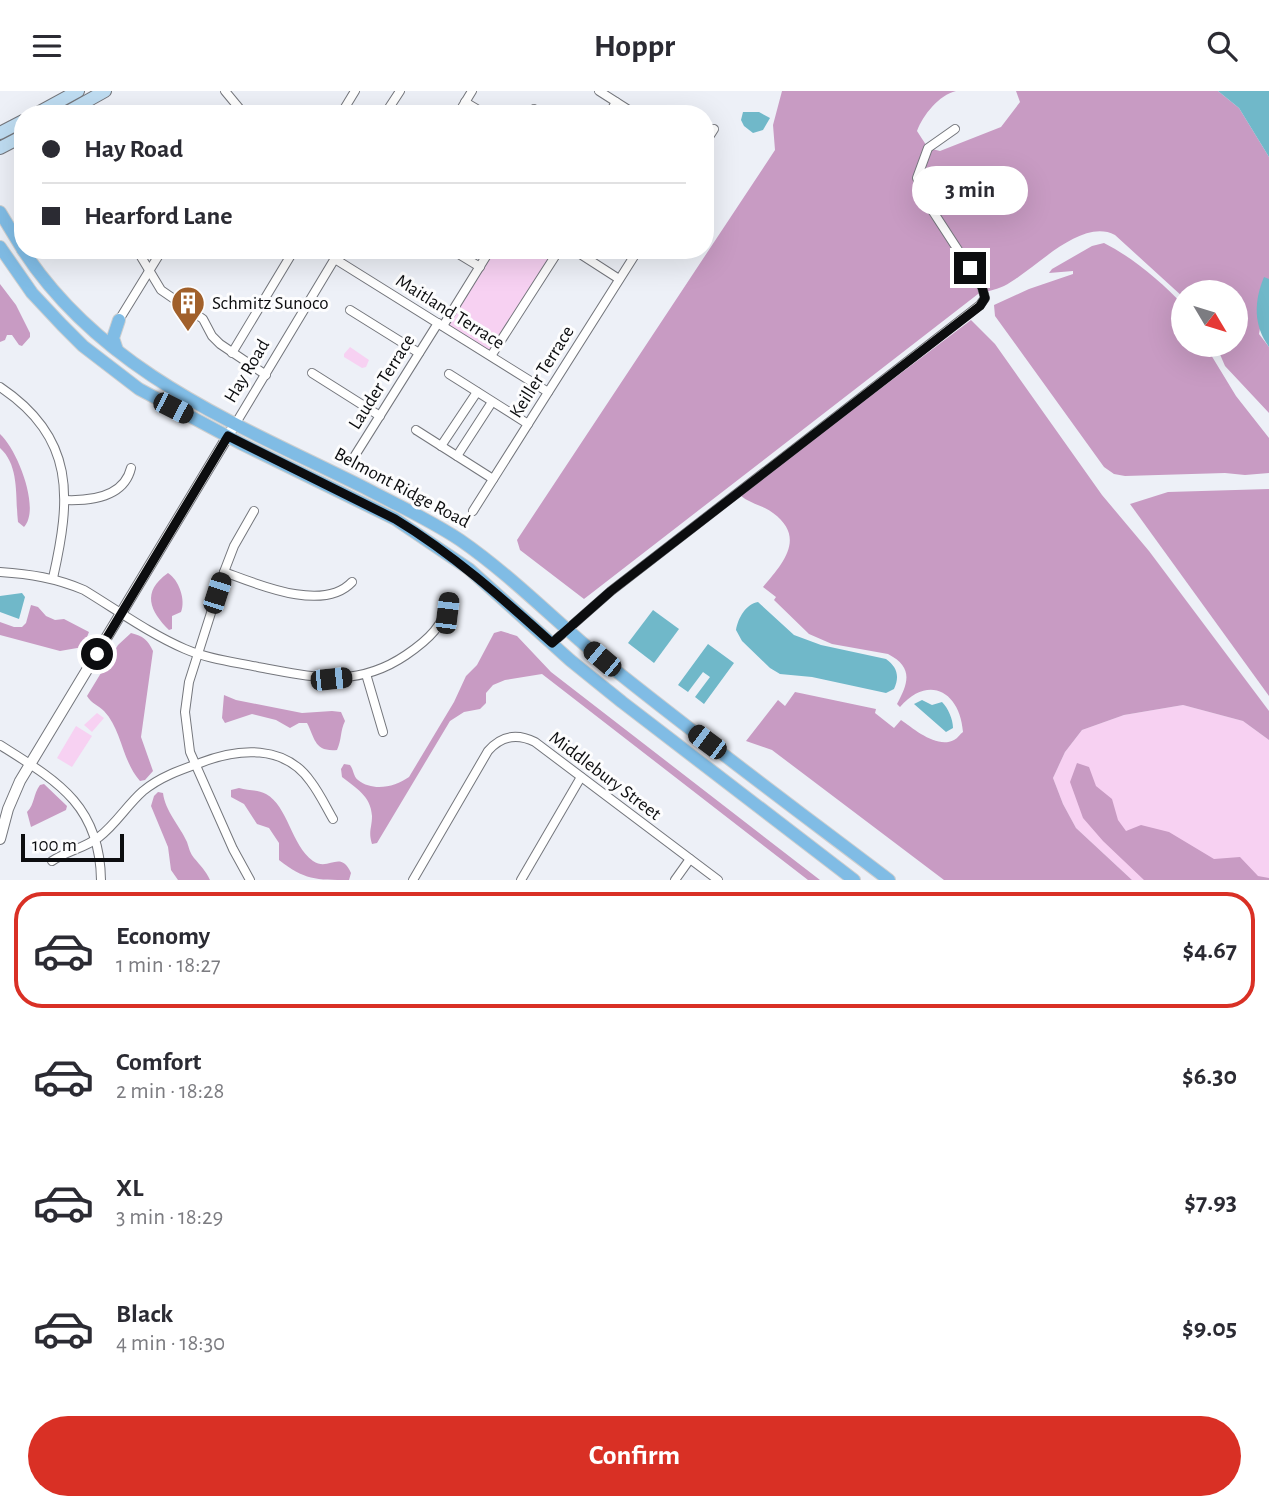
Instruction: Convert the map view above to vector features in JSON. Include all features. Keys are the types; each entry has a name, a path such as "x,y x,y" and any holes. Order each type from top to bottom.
{"main road":[{"path":"62,105 105,91"},
{"name":"Belmont Ridge Road","path":"0,212 14,235"},
{"name":"Belmont Ridge Road","path":"0,247 32,293 83,346 139,389 395,519 417,533 469,569 552,643 694,758 854,880"},
{"name":"Belmont Ridge Road","path":"30,259 73,312 121,356 174,391 446,531 503,572 566,629 667,712 888,880"},
{"path":"119,320 113,346 121,356"},
{"path":"694,758 711,765 721,763 727,757"}],"street":[{"path":"225,91 237,105"},
{"path":"463,105 472,91"},
{"path":"599,91 621,105"},
{"path":"465,102 470,105"},
{"path":"552,643 611,591 980,306 985,298 982,287 932,210 917,178 928,148 955,129"},
{"path":"142,259 161,290 203,319 214,338 232,353 266,375"},
{"path":"119,320 157,259"},
{"path":"232,353 289,259"},
{"name":"Hay Road","path":"0,839 8,809 30,764 335,259"},
{"name":"Maitland Terrace","path":"335,259 548,392"},
{"path":"467,259 480,267"},
{"name":"Lauder Terrace","path":"354,457 419,353 485,259"},
{"path":"492,356 553,259"},
{"path":"588,259 619,279"},
{"name":"Keiller Terrace","path":"473,511 632,259"},
{"path":"350,310 419,353"},
{"path":"312,373 380,416"},
{"path":"449,374 528,424"},
{"path":"0,387 27,409 46,432 60,465 65,500 62,535 52,578"},
{"path":"441,446 477,392"},
{"path":"457,456 492,402"},
{"path":"416,430 493,479"},
{"path":"65,500 94,499 116,491 128,480 131,468"},
{"path":"250,880 196,764 187,739 185,712 188,682 224,572 234,546 254,511"},
{"path":"0,572 52,578 84,590 176,644 197,653 331,679 366,674 400,659 434,633 447,613 449,598"},
{"path":"224,572 277,590 304,595 328,595 341,591 352,582"},
{"path":"366,674 383,732"},
{"name":"Middlebury Street","path":"413,880 488,751 497,742 510,737 528,739 718,880"},
{"path":"0,745 52,778 70,795 85,816 95,840 101,880"},
{"path":"52,861 66,851 95,840 113,825 145,790 170,775 221,755 242,751 277,756 307,777 333,819"},
{"path":"521,880 581,777"},
{"path":"675,880 690,859"}],"shaded area":[{"path":"782,91 956,91 932,106 917,131 928,148 940,151 1001,127 1020,102 1016,91 1218,91 1239,108 1269,157 1269,279 1259,334 1269,347 1269,413 1225,366 1221,357 1248,357 1248,280 1171,280 1171,286 1115,235 1101,231 1087,233 1072,239 1004,286 978,294 584,599 520,550 517,540 703,259 714,259 714,242 775,150 773,125"},
{"path":"1104,243 1125,255 1171,293 1171,357 1212,357 1236,396 1269,438 1269,473 1125,476 1114,474 1104,467 995,316 994,305 1029,289 1073,274 1073,271 1049,273 1092,246"},
{"path":"484,259 553,259 491,356 443,326"},
{"path":"0,284 16,305 30,333 22,346 12,335 7,335 5,340 0,342"},
{"path":"971,320 995,344 1102,495 1149,551 1269,711 1269,740 1243,721 1183,705 1124,715 1082,730 1065,752 1053,778 1076,828 1132,880 944,880 772,750 746,741 778,700 785,706 795,692 876,709 875,713 894,728 901,720 926,737 940,742 954,740 963,732 956,707 941,692 922,691 900,707 897,704 906,676 902,664 896,659 888,654 832,644 809,634 774,600 776,597 763,587 788,551 788,532 783,522 773,513 740,495"},
{"path":"350,347 369,360 366,367 362,368 344,357"},
{"path":"0,434 13,452 25,479 30,507 29,518 24,527 18,522 14,473 0,448"},
{"path":"1269,489 1269,696 1130,504 1168,492"},
{"path":"168,573 178,585 183,602 181,612 172,616 172,629 169,630 157,616 151,602 154,587"},
{"path":"31,605 38,607 46,616 55,620 64,619 89,632 83,647 60,651 0,635 0,622 22,627 26,623"},
{"path":"501,631 517,636 551,672 820,880 808,880 542,674 505,680 493,685 486,693 486,703 480,709 464,712 450,721 377,843 372,844 369,803 362,793 342,777 341,769 344,764 350,765 358,780 370,786 391,786 409,777 454,702 466,676 477,665 494,633"},
{"path":"131,633 145,639 153,651 141,737 153,771 145,780 140,781 129,764 110,719 87,696 118,645"},
{"path":"224,695 236,700 302,713 341,712 345,721 337,750 320,746 307,723 299,723 290,728 276,720 252,714 225,723 222,718"},
{"path":"1183,705 1243,721 1269,740 1269,880 1132,880 1076,828 1063,804 1053,778 1065,752 1082,730 1124,715"},
{"path":"97,713 104,718 92,732 84,725"},
{"path":"76,726 92,736 72,767 57,758"},
{"path":"1077,763 1089,767 1096,786 1112,799 1118,820 1126,831 1141,825 1169,832 1214,859 1240,857 1258,876 1269,880 1144,880 1083,818 1070,782"},
{"path":"44,784 67,806 66,810 31,827 27,812 38,788"},
{"path":"239,788 263,792 273,800 280,807 306,854 319,864 343,863 351,873 349,880 328,880 303,875 279,860 279,843 269,828 257,824 244,804 231,797 231,790"},
{"path":"158,792 163,793 192,854 210,880 178,880 171,870 168,847 151,806"}],"water":[{"path":"1218,91 1269,91 1269,157 1239,108"},
{"path":"743,112 759,112 770,118 763,130 753,133 741,120"},
{"path":"1264,277 1269,279 1269,347 1260,330 1257,313 1258,295"},
{"path":"22,593 25,597 19,619 0,612 0,596"},
{"path":"758,602 794,635 821,645 886,659 896,672 894,689 886,693 812,677 780,674 770,668 742,641 736,630 743,612"},
{"path":"653,610 679,629 654,663 628,643"},
{"path":"708,644 734,663 704,704 695,697 710,677 703,672 688,692 678,685"},
{"path":"922,700 932,705 942,702 950,714 953,728 946,732 914,704"}],"place":[{"name":"Schmitz Sunoco","path":"188,333"}],"route":[{"path":"97,654 228,436 395,519 417,533 469,569 552,643 611,591 980,306 985,298 982,287 970,268"}]}
